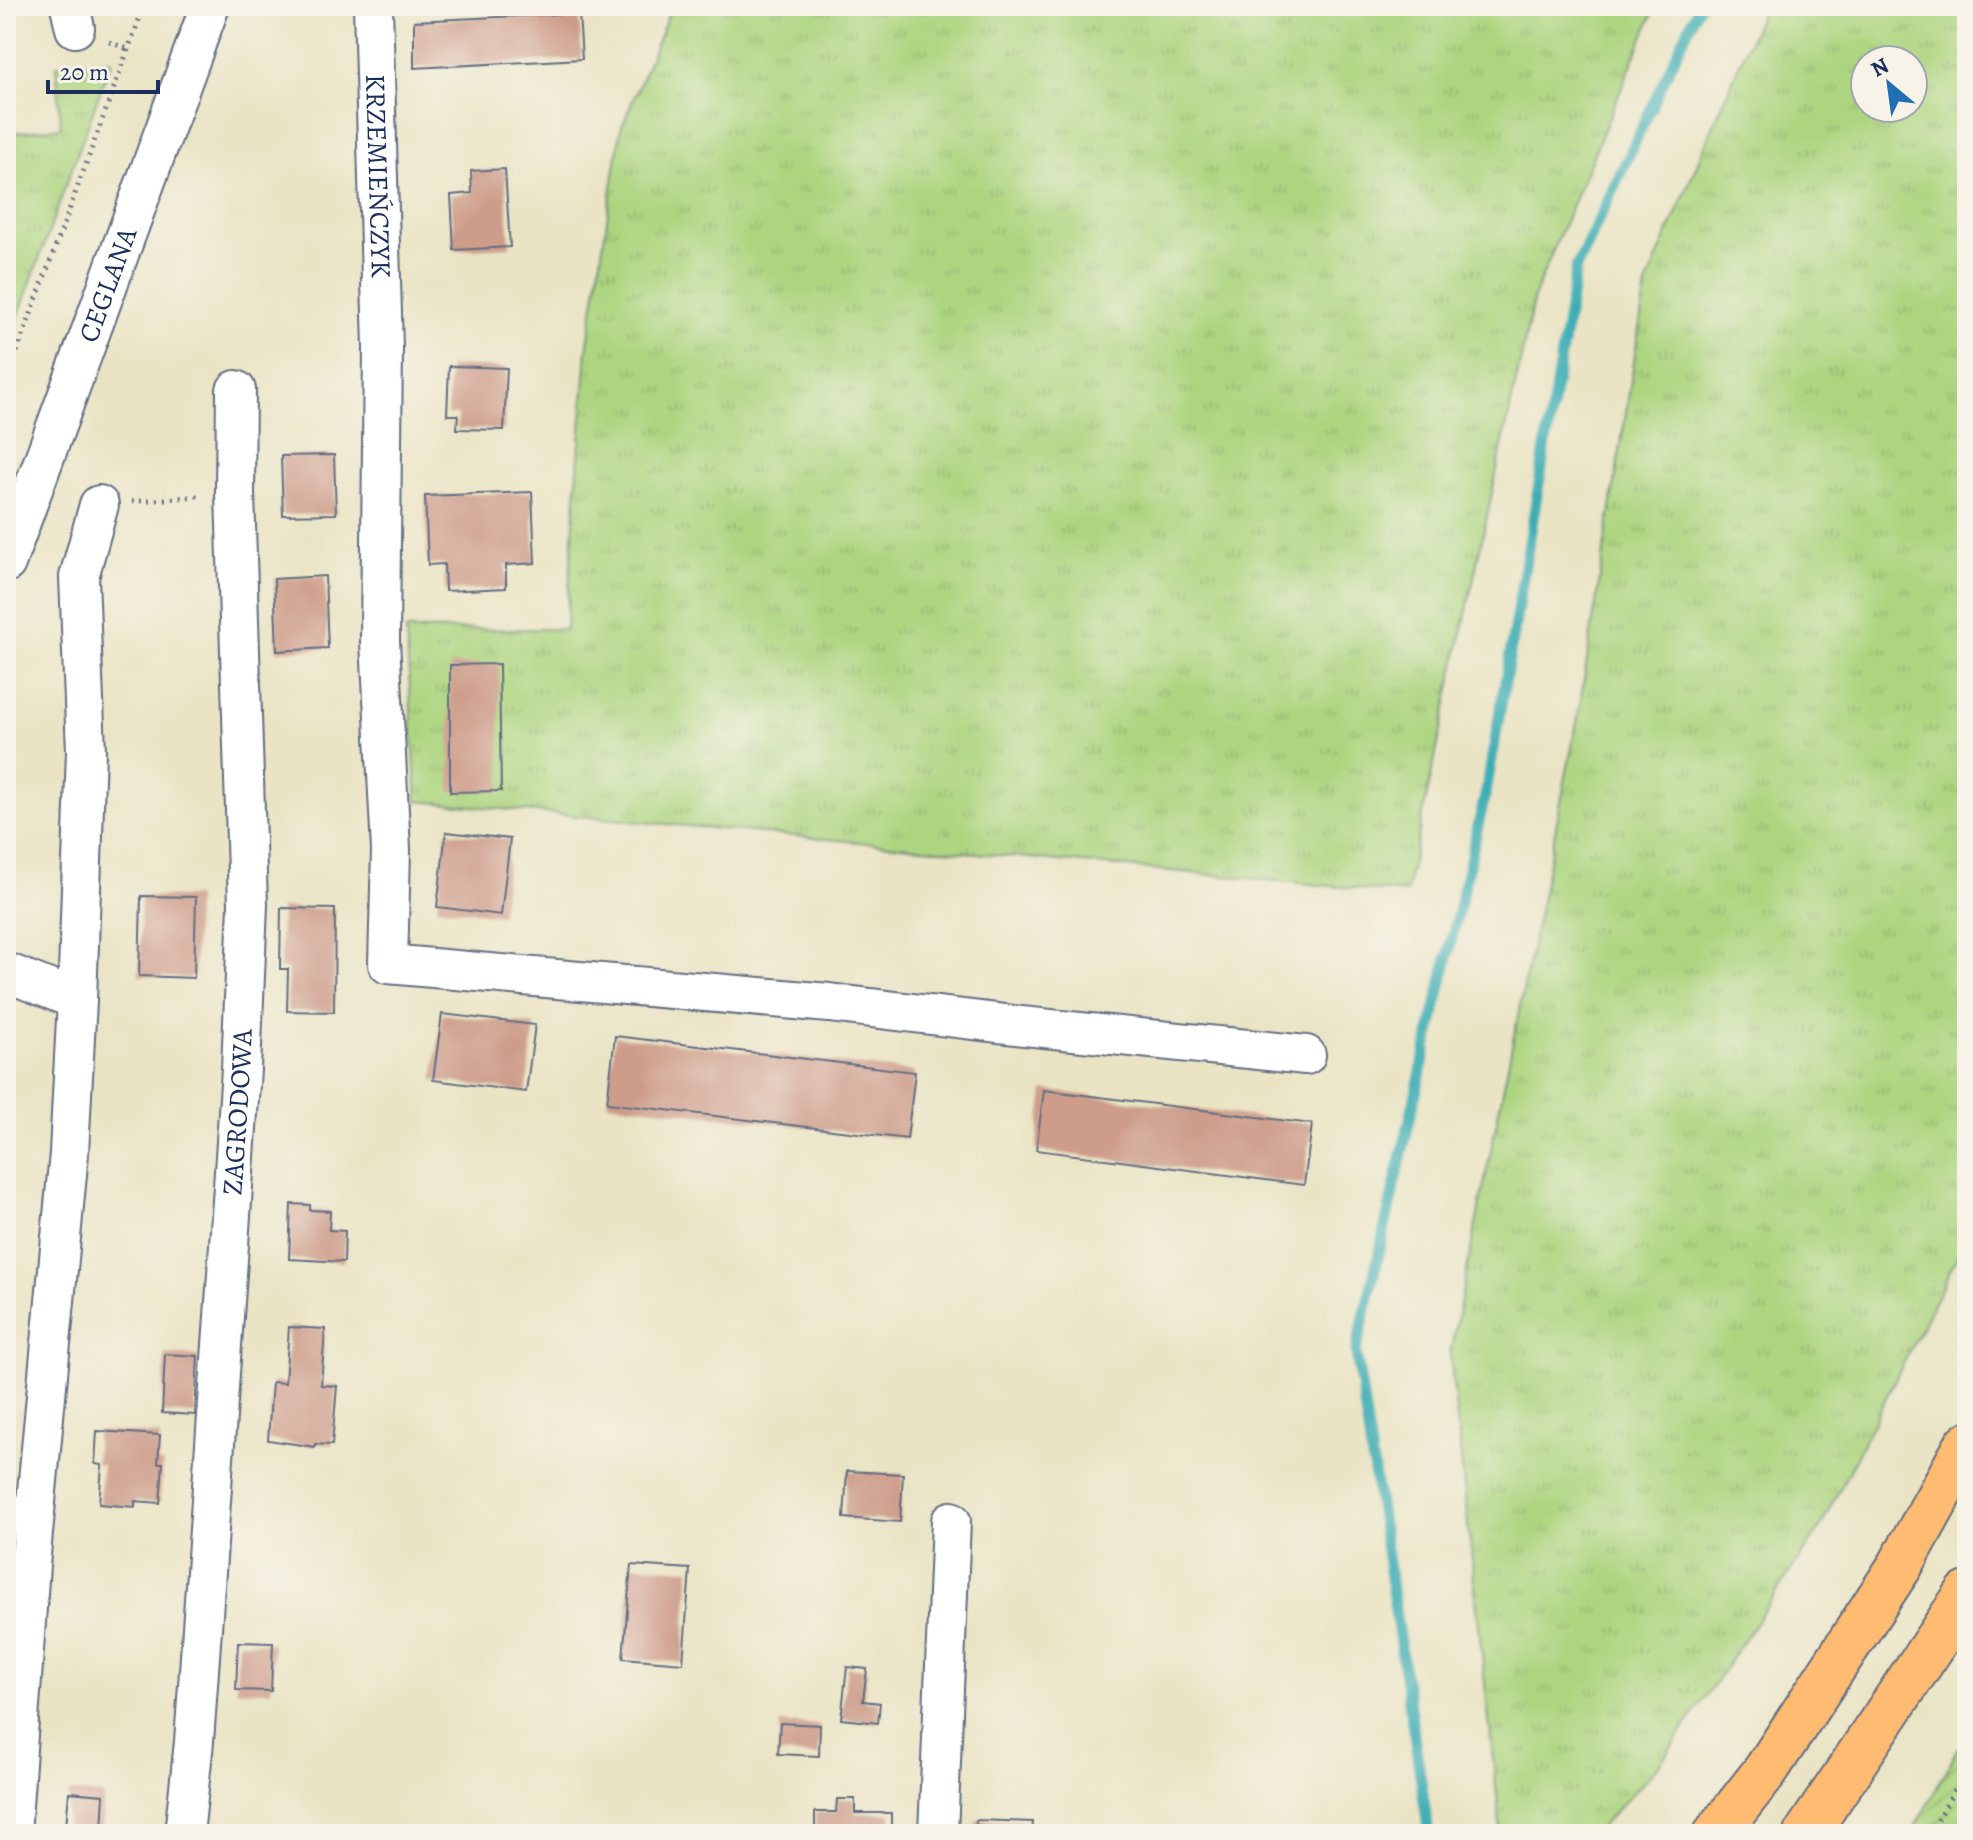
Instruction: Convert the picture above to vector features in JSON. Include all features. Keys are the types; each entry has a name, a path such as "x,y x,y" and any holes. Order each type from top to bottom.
{"main road":[{"path":"1716,1834 1766,1770 1900,1566 1967,1445"},
{"path":"1806,1834 1967,1594"}],"street":[{"name":"CEGLANA","path":"6,563 210,6"},
{"name":"KRZEMIEŃCZYK","path":"373,6 383,348 380,641 391,850 388,964 829,1003 1306,1055"},
{"name":"ZAGRODOWA","path":"184,1834 195,1727 227,1274 248,905 235,493 236,390"},
{"path":"11,1834 30,1565 69,1153 86,751 79,577 99,505"},
{"path":"6,972 77,1000"},
{"path":"938,1834 951,1521"}],"path":[{"path":"6,382 144,6"},
{"path":"99,505 235,493"},
{"path":"1930,1834 1956,1787 1967,1789"}],"green space":[{"path":"672,6 1656,6 1535,293 1406,893 417,801 406,630 566,629 587,350 621,129"},
{"path":"1764,6 1967,6 1967,1237 1820,1528 1659,1765 1594,1834 1501,1834 1450,1354 1578,717 1646,285"},
{"path":"111,61 6,350 6,134 61,127 56,66"},
{"path":"1967,1733 1967,1834 1911,1834"}],"building":[{"path":"579,13 582,59 414,68 414,21"},
{"path":"505,169 510,247 454,250 451,195 472,193 471,171"},
{"path":"449,366 507,368 504,430 457,429 458,415 447,415"},
{"path":"334,455 336,514 283,515 281,456"},
{"path":"532,492 535,563 506,565 506,588 445,591 444,564 428,565 425,496"},
{"path":"325,576 328,648 277,651 274,579"},
{"path":"499,664 501,791 450,792 450,665"},
{"path":"446,832 510,839 501,915 437,907"},
{"path":"141,896 196,897 194,978 139,976"},
{"path":"281,908 335,909 334,1012 287,1011 288,969 280,969"},
{"path":"442,1014 535,1025 526,1092 433,1080"},
{"path":"615,1036 915,1072 907,1139 607,1103"},
{"path":"1044,1090 1312,1124 1304,1185 1036,1150"},
{"path":"291,1204 310,1205 310,1210 330,1211 329,1230 345,1231 344,1262 289,1259"},
{"path":"289,1327 325,1329 321,1385 337,1386 332,1445 315,1444 315,1447 268,1440 272,1382 285,1383"},
{"path":"165,1354 198,1356 195,1415 162,1413"},
{"path":"97,1431 160,1435 158,1463 163,1463 160,1503 135,1501 135,1507 99,1504 102,1465 95,1464"},
{"path":"847,1471 903,1474 900,1522 844,1518"},
{"path":"631,1565 690,1569 683,1663 623,1658"},
{"path":"238,1642 273,1643 271,1691 236,1690"},
{"path":"847,1667 867,1669 863,1701 880,1703 878,1723 841,1719"},
{"path":"780,1723 820,1725 819,1756 778,1754"},
{"path":"69,1792 104,1795 102,1829 66,1826"},
{"path":"837,1799 855,1799 855,1813 891,1813 891,1834 815,1834 815,1812 836,1812"},
{"path":"976,1820 1033,1822 1032,1834 975,1834"}],"waterway":[{"path":"1429,1834 1356,1352 1487,787 1576,268 1699,6"}]}
